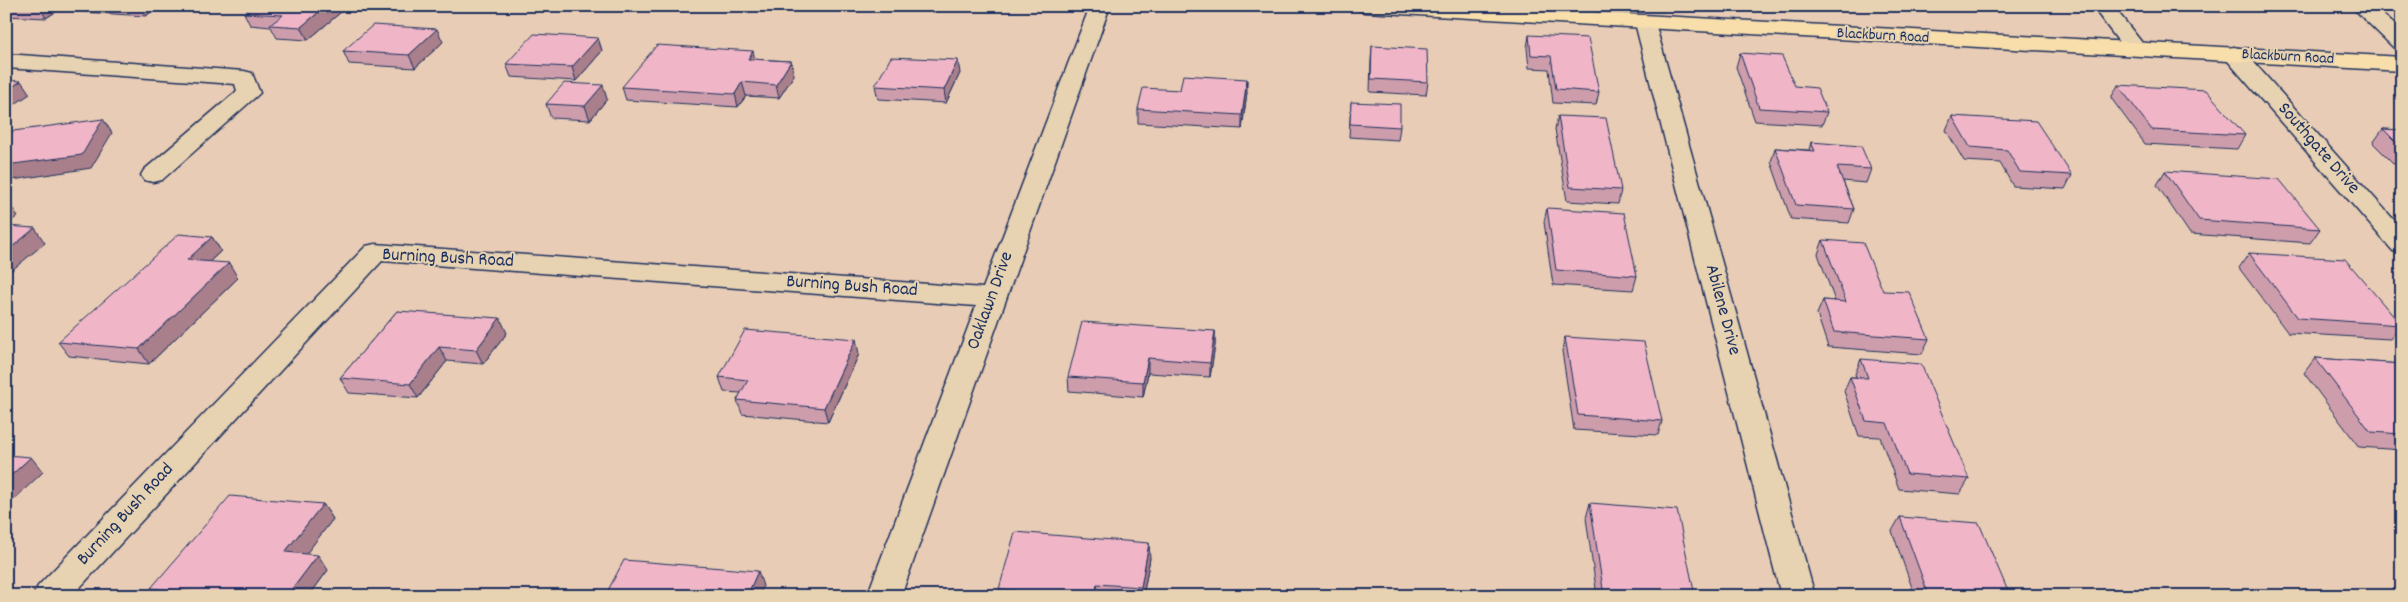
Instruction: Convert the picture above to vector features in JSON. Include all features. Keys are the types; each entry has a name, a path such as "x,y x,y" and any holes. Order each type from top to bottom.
{"main road":[{"name":"Blackburn Road","path":"1365,6 2402,64"}],"street":[{"name":"Oaklawn Drive","path":"884,596 1100,6"},
{"path":"2102,6 2136,49"},
{"path":"2361,6 2402,43"},
{"name":"Abilene Drive","path":"1645,23 1798,596"},
{"name":"Southgate Drive","path":"2234,54 2398,236"},
{"path":"6,61 244,78 249,93 153,175"},
{"name":"Burning Bush Road","path":"50,596 375,252 992,298"}],"building":[{"path":"252,6 326,6 301,27 270,25 283,15 244,13"},
{"path":"373,25 437,29 409,55 343,51"},
{"path":"534,34 598,38 572,67 506,64"},
{"path":"1529,35 1588,38 1599,92 1556,89 1551,56 1531,55"},
{"path":"657,45 753,51 748,59 791,61 776,85 742,82 735,94 622,87"},
{"path":"1372,46 1427,49 1428,82 1371,79"},
{"path":"1740,53 1782,56 1795,86 1817,88 1827,112 1759,108"},
{"path":"891,57 958,60 944,90 875,86"},
{"path":"1183,75 1247,79 1242,115 1138,109 1143,88 1180,90"},
{"path":"6,80 21,81 6,91"},
{"path":"564,83 603,85 585,106 546,104"},
{"path":"2118,85 2206,90 2245,135 2152,130"},
{"path":"1351,102 1400,104 1400,127 1350,124"},
{"path":"1558,116 1606,118 1621,190 1570,187"},
{"path":"1952,116 2036,121 2072,175 2020,172 2007,150 1970,147"},
{"path":"103,119 82,155 6,165 6,132"},
{"path":"2383,129 2402,130 2402,148"},
{"path":"1811,142 1861,146 1871,169 1837,167 1854,209 1796,205 1775,148 1815,151"},
{"path":"2165,171 2279,179 2320,229 2199,220"},
{"path":"1547,208 1624,213 1637,276 1556,270"},
{"path":"6,226 35,228 6,252"},
{"path":"179,234 212,237 187,260 229,263 139,349 58,342"},
{"path":"1823,240 1863,243 1883,291 1909,292 1929,339 1834,332 1823,300 1846,302"},
{"path":"2249,253 2345,259 2401,325 2298,318"},
{"path":"397,311 500,318 476,350 439,347 410,384 340,378"},
{"path":"1082,322 1215,331 1210,363 1148,358 1143,382 1068,377"},
{"path":"745,330 856,339 824,408 737,400 748,380 719,377"},
{"path":"1565,337 1644,342 1662,421 1578,415"},
{"path":"2315,358 2402,364 2402,434 2371,432"},
{"path":"1861,359 1921,364 1969,479 1907,474 1887,423 1866,421 1850,377 1868,378"},
{"path":"6,455 31,457 6,480"},
{"path":"230,496 323,504 285,552 318,555 287,596 230,596 151,588"},
{"path":"1590,503 1677,510 1695,596 1604,596"},
{"path":"1900,517 1979,523 2010,596 1929,596"},
{"path":"1015,532 1149,543 1141,587 1097,584 1095,596 1013,596 1015,590 999,589"},
{"path":"624,560 758,571 747,596 605,596"}]}
